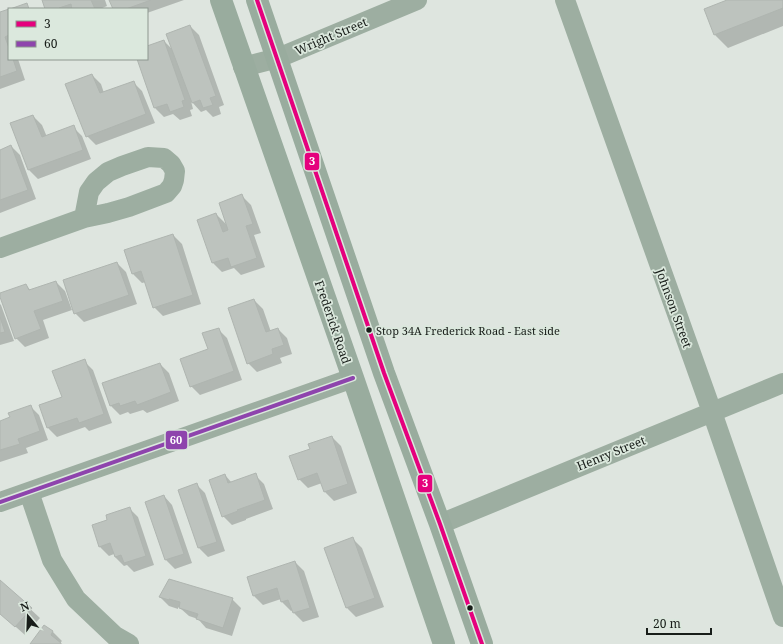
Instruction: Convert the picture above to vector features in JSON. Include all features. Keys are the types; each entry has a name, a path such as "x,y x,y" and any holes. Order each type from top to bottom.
{"main road":[{"name":"Frederick Road","path":"220,0 353,378 444,644"},
{"path":"257,0 384,373 440,524 482,644"}],"street":[{"name":"Wright Street","path":"243,67 278,58 417,0"},
{"name":"Johnson Street","path":"565,0 712,412 783,617"},
{"path":"0,248 84,218"},
{"path":"0,502 353,378"},
{"name":"Henry Street","path":"440,524 783,383"},
{"path":"29,492 52,560 76,598 115,636 129,644"}],"building":[{"path":"42,0 91,0 95,8 72,8 71,4 59,8 45,8"},
{"path":"109,0 151,0 129,8 113,8"},
{"path":"727,0 783,0 783,8 714,35 704,9"},
{"path":"27,3 29,8 13,8"},
{"path":"8,9 8,36 5,37 8,45 8,60 13,60 17,71 0,77 0,12"},
{"path":"190,25 216,96 210,98 213,105 203,108 200,100 192,103 166,34"},
{"path":"164,40 185,100 182,101 184,107 170,112 167,104 154,108 137,60 148,60 148,46"},
{"path":"92,74 100,93 134,81 146,114 86,137 65,84"},
{"path":"33,115 42,137 74,125 83,150 28,170 10,123"},
{"path":"11,145 28,190 0,200 0,150"},
{"path":"242,194 253,224 246,226 257,258 231,267 228,258 212,263 197,220 216,213 223,232 228,230 219,203"},
{"path":"173,234 193,295 153,308 141,271 132,274 124,250"},
{"path":"117,262 129,295 74,314 63,280"},
{"path":"56,281 63,301 34,311 41,329 15,339 0,297 0,293 26,284 29,290"},
{"path":"254,299 266,332 278,328 284,345 272,349 273,354 247,364 228,308"},
{"path":"0,317 5,332 0,333"},
{"path":"219,328 234,371 190,387 180,359 208,349 202,333"},
{"path":"85,359 104,414 79,423 77,418 47,428 39,405 62,397 52,371"},
{"path":"160,363 171,392 137,405 135,401 120,406 119,403 110,406 102,383"},
{"path":"31,405 40,431 18,439 20,444 0,450 0,421 10,417 8,413"},
{"path":"332,436 348,484 324,492 317,473 298,480 289,456 310,449 308,444"},
{"path":"256,473 265,500 222,517 209,480 225,474 228,483"},
{"path":"197,483 217,542 198,548 178,490"},
{"path":"164,495 184,554 165,560 145,502"},
{"path":"130,507 146,556 124,563 121,555 115,557 110,543 99,547 92,525 107,520 106,515"},
{"path":"353,537 375,598 346,608 324,548"},
{"path":"295,561 310,608 293,613 288,600 281,602 277,588 253,596 247,577"},
{"path":"169,579 233,598 223,628 196,619 198,614 179,608 180,602 159,597"},
{"path":"0,580 32,608 15,627 0,614"},
{"path":"44,625 53,631 51,635 61,644 30,644"}],"transit line":[{"name":"3","path":"257,0 384,373 440,524 482,644"},
{"name":"60","path":"0,502 353,378"}],"place":[{"name":"Stop 34A Frederick Road - East side","path":"369,330"}]}
